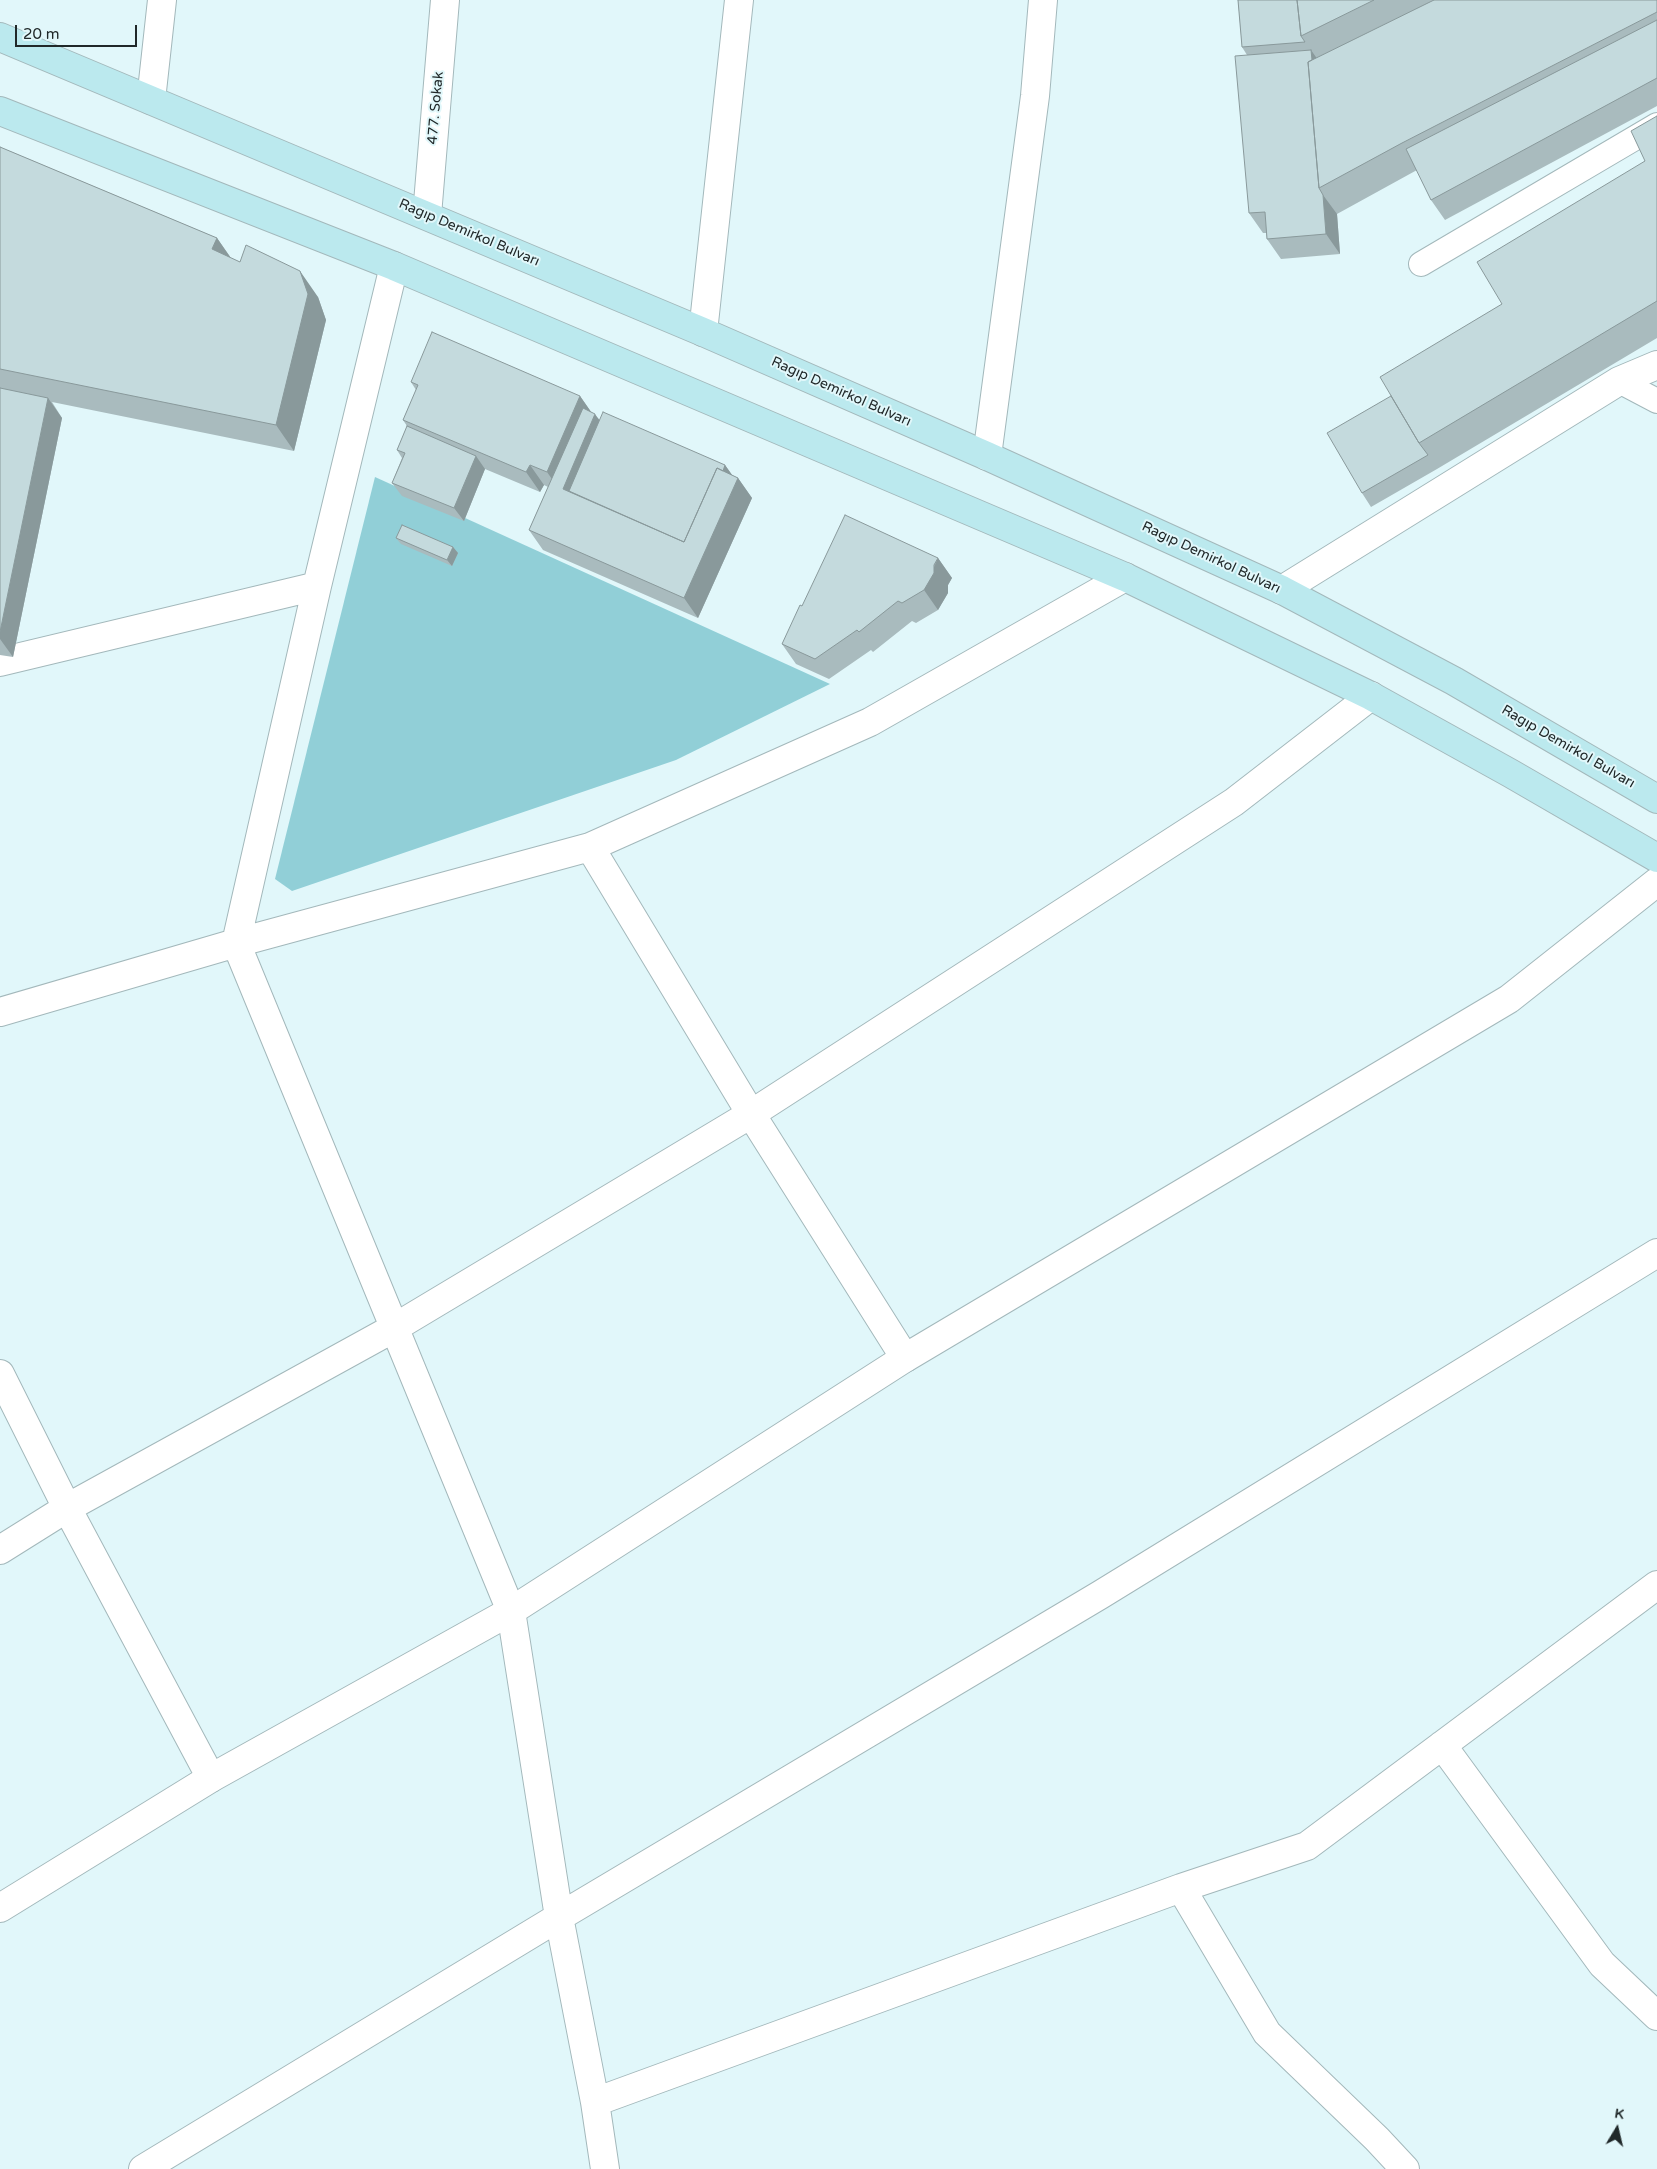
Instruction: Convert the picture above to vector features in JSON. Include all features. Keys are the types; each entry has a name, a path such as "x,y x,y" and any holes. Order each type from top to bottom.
{"main road":[{"name":"Ragıp Demirkol Bulvarı","path":"0,37 703,332 987,456 1282,590 1454,681 1657,799"},
{"path":"0,111 394,266 1125,578 1371,696 1502,768 1657,858"}],"street":[{"path":"151,100 162,0"},
{"name":"477. Sokak","path":"426,215 445,0"},
{"path":"703,332 739,0"},
{"path":"987,456 1035,96 1043,0"},
{"path":"394,266 317,586 236,943 511,1611 560,1917 595,2102 605,2169"},
{"path":"1282,590 1619,380 1657,365"},
{"path":"0,1012 236,943 590,847 870,722 1125,578"},
{"path":"0,662 317,586"},
{"path":"0,1550 67,1508 394,1328 751,1114 1234,802 1371,696"},
{"path":"590,847 751,1114 905,1358"},
{"path":"0,1908 210,1778 511,1611 905,1358 1509,999 1657,882"},
{"path":"143,2169 560,1917 1100,1595 1657,1253"},
{"path":"0,1374 67,1508 210,1778"},
{"path":"595,2102 1181,1888 1307,1846 1657,1586"},
{"path":"1442,1745 1602,1964 1657,2016"},
{"path":"1181,1888 1267,2033 1377,2139 1405,2169"}],"lane":[{"path":"1421,264 1657,125"},
{"path":"1619,380 1657,401"}],"shaded area":[{"path":"375,477 830,684 676,760 292,891 275,879"}],"building":[{"path":"1238,0 1297,0 1301,36 1305,42 1242,47"},
{"path":"1297,0 1374,0 1301,36"},
{"path":"1434,0 1657,0 1657,12 1402,143 1319,188 1308,62"},
{"path":"1657,20 1657,78 1431,200 1406,149"},
{"path":"1311,50 1312,60 1308,62 1319,188 1323,195 1326,234 1267,239 1265,212 1249,213 1235,56"},
{"path":"1657,116 1657,301 1419,443 1380,377 1502,304 1477,262 1645,161 1631,131"},
{"path":"0,147 217,238 212,249 240,262 246,245 300,271 308,294 276,425 0,369"},
{"path":"432,332 580,396 547,472 530,465 526,472 403,420 418,385 411,382"},
{"path":"0,388 48,398 0,632"},
{"path":"1391,396 1428,455 1362,493 1327,433"},
{"path":"583,408 595,414 563,489 684,542 717,468 738,478 684,598 529,530"},
{"path":"603,412 725,465 723,471 717,468 684,542 569,491"},
{"path":"407,426 476,456 454,508 392,483 405,453 397,450"},
{"path":"845,515 938,558 934,565 934,573 924,590 902,603 898,601 859,632 857,630 815,659 782,644"},
{"path":"402,525 453,547 447,560 396,538"}]}
